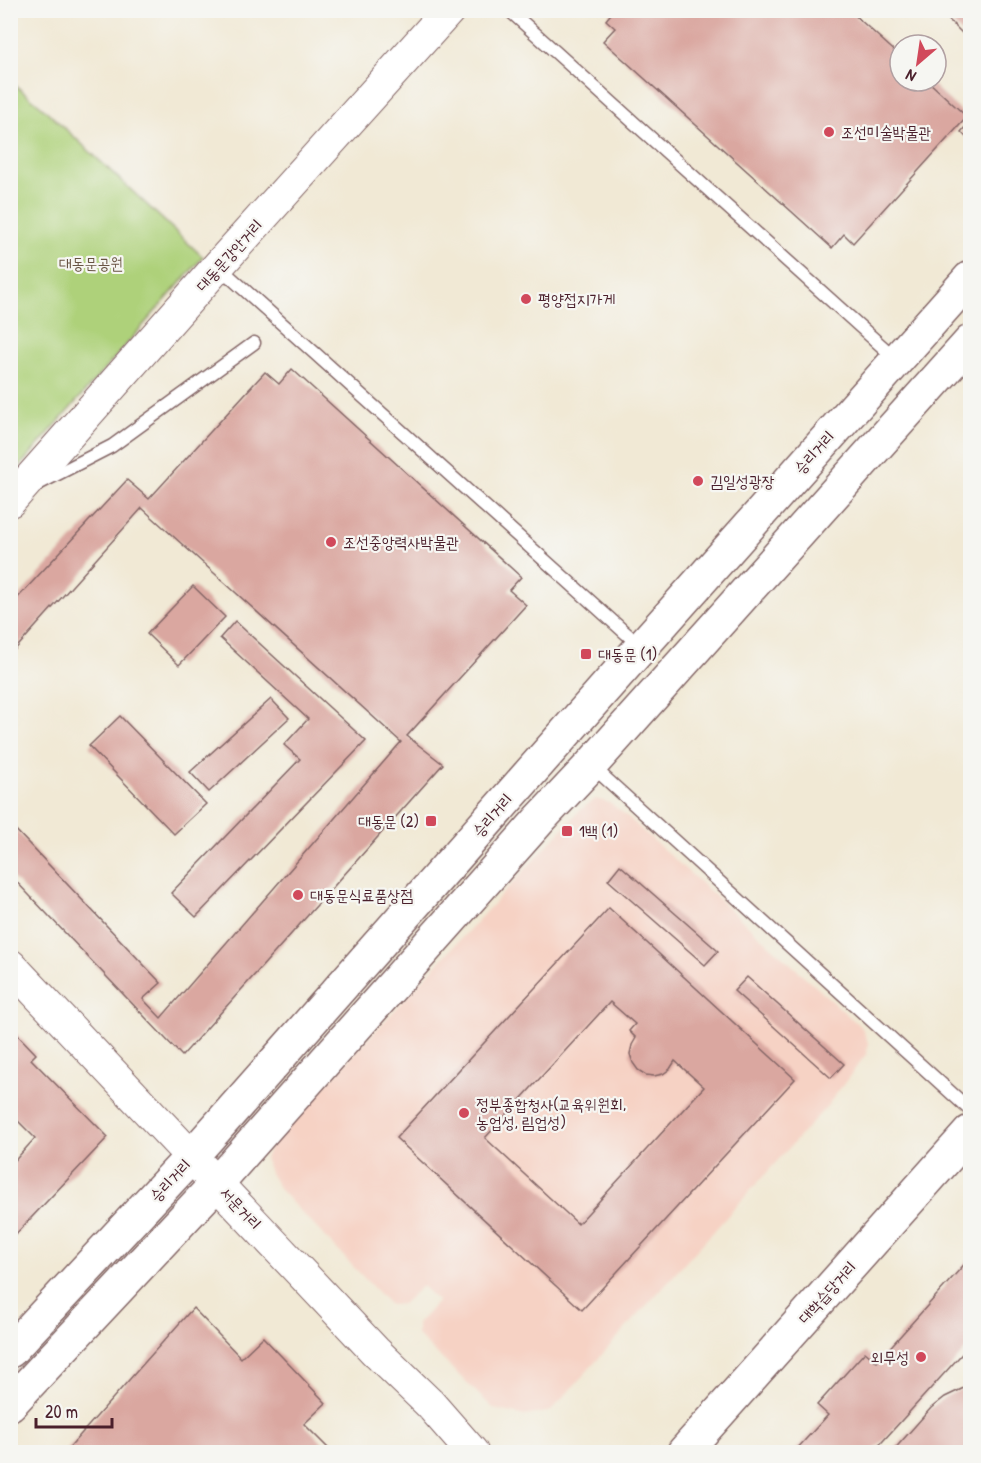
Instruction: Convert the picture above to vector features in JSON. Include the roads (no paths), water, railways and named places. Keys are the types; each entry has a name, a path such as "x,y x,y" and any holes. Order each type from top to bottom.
{"main road":[{"name":"승리거리","path":"10,1351 191,1157 970,278"},
{"path":"10,1404 217,1183 533,827 970,342"},
{"name":"대학습당거리","path":"684,1452 970,1132"}],"street":[{"name":"대동문강안거리","path":"12,499 449,10"},
{"name":"서문거리","path":"10,965 375,1351 429,1404 472,1452"}],"lane":[{"path":"509,10 897,360"},
{"path":"218,267 641,647"},
{"path":"12,499 112,446 254,344"},
{"path":"591,765 970,1110"}],"place":[{"name":"조선미술박물관","path":"829,132"},
{"name":"평양접지가게","path":"526,299"},
{"name":"김일성광장","path":"698,481"},
{"name":"조선중앙력사박물관","path":"331,542"},
{"name":"대동문 (1)","path":"586,654"},
{"name":"대동문 (2)","path":"431,821"},
{"name":"1백 (1)","path":"567,831"},
{"name":"대동문식료품상점","path":"298,895"},
{"name":"정부종합청사(교육위원회, 농업성, 림업성)","path":"464,1113"},
{"name":"외무성","path":"921,1357"}],"park label":[{"name":"대동문공원","path":"91,263"}]}
